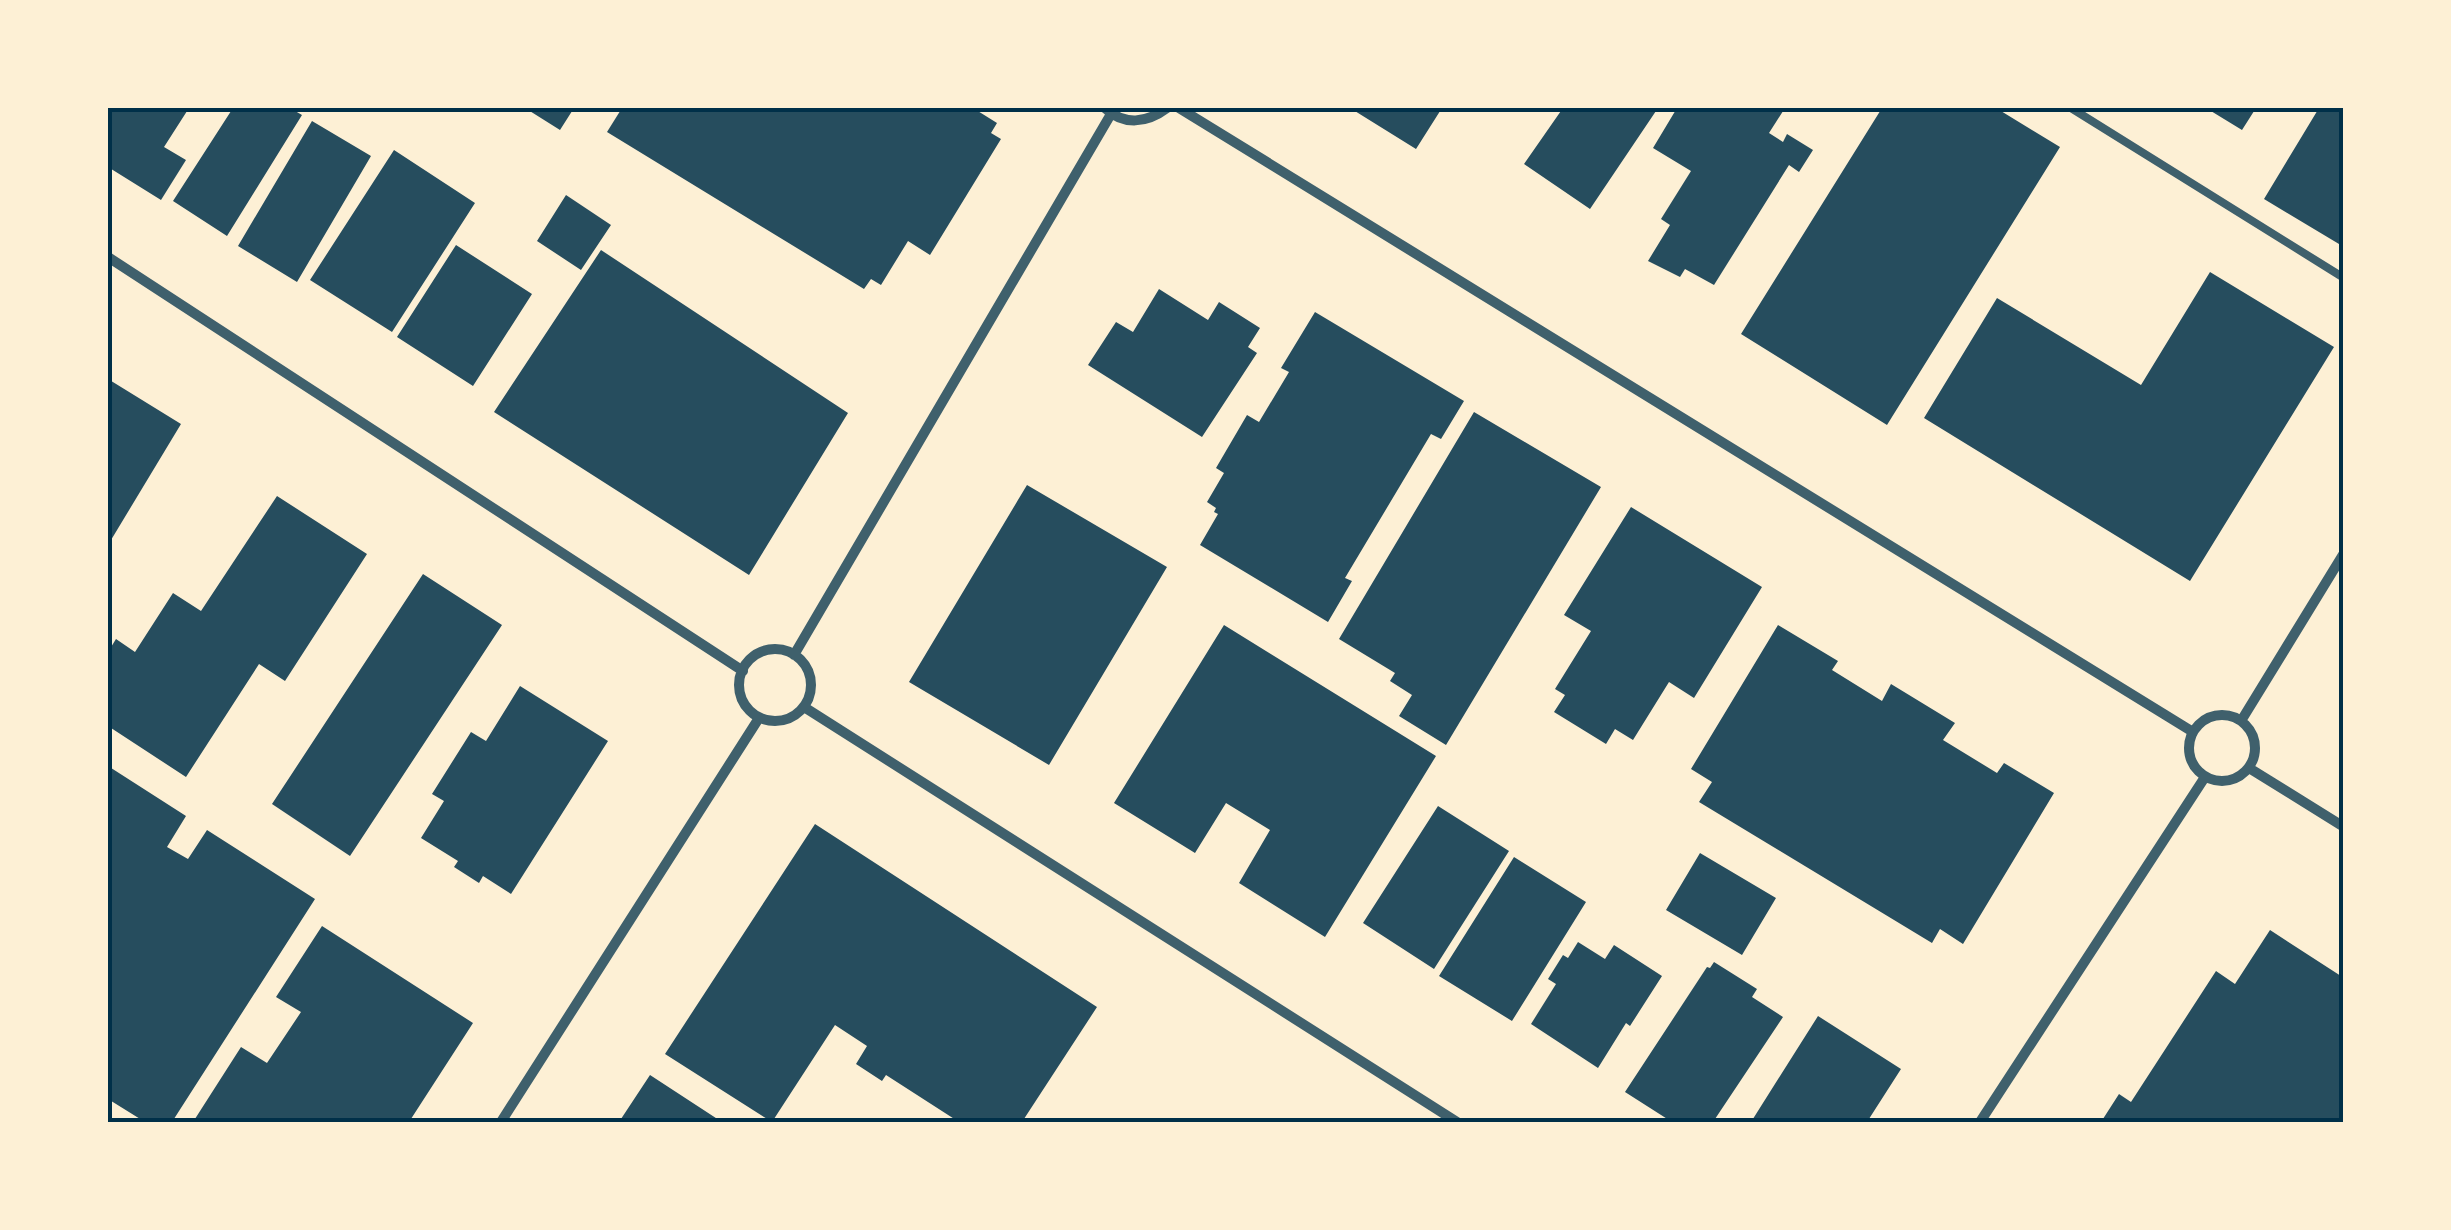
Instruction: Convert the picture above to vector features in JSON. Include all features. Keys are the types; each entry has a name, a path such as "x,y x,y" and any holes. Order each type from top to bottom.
{"street":[{"path":"794,655 1108,110 1124,120 1138,121 1167,108"},
{"path":"1179,108 2194,732"},
{"path":"108,257 743,670"},
{"path":"2240,721 2344,553"},
{"path":"780,650 794,655 812,680 804,707 788,719 776,722 759,718 740,695 743,670 761,652 780,650"},
{"path":"804,707 1457,1122"},
{"path":"2225,715 2240,721 2255,742 2256,754 2249,768 2235,780 2206,778 2189,758 2188,746 2194,732 2204,719 2214,716 2225,715"},
{"path":"501,1122 759,718"},
{"path":"2249,768 2344,827"},
{"path":"1980,1122 2206,778"}],"lane":[{"path":"2071,108 2344,278"}],"building":[{"path":"108,108 189,108 164,147 186,160 161,200 108,167"},
{"path":"233,108 290,108 302,115 227,236 173,201"},
{"path":"525,108 574,108 560,130"},
{"path":"622,108 953,108 960,112 962,108 973,108 997,123 991,133 1001,139 930,255 908,241 881,285 871,279 864,289 607,132"},
{"path":"1350,108 1442,108 1416,149"},
{"path":"1563,108 1658,108 1590,209 1524,164"},
{"path":"1677,108 1785,108 1769,133 1783,142 1787,134 1813,150 1799,172 1789,165 1714,285 1685,269 1680,277 1648,261 1670,225 1661,219 1691,171 1653,148"},
{"path":"1882,108 1996,108 2060,147 1887,425 1741,334"},
{"path":"2206,108 2256,108 2242,130"},
{"path":"2319,108 2344,108 2344,247 2264,199"},
{"path":"312,121 371,156 297,282 238,246"},
{"path":"394,150 475,203 392,332 310,280"},
{"path":"566,195 611,225 581,270 537,241"},
{"path":"456,245 532,294 473,386 397,337"},
{"path":"601,250 848,413 749,575 494,412"},
{"path":"2210,272 2334,347 2190,581 1924,418 1997,298 2141,385"},
{"path":"1159,289 1208,320 1219,302 1260,328 1248,347 1257,353 1202,437 1088,365 1116,322 1133,332"},
{"path":"1315,312 1464,401 1441,439 1431,434 1345,578 1352,581 1328,622 1200,545 1218,514 1207,502 1224,473 1216,468 1247,415 1259,422 1289,372 1281,368"},
{"path":"108,379 181,424 108,545"},
{"path":"1474,412 1601,487 1446,745 1399,716 1412,695 1390,681 1395,673 1339,639"},
{"path":"1027,485 1167,567 1049,765 909,682"},
{"path":"277,496 367,554 285,681 259,664 186,777 108,726 108,652 116,639 135,652 173,593 201,611"},
{"path":"1631,507 1762,587 1694,698 1669,682 1633,740 1615,729 1606,744 1554,712 1565,695 1555,689 1591,631 1564,615"},
{"path":"423,574 502,625 350,856 272,804"},
{"path":"1224,625 1436,756 1325,937 1239,883 1270,830 1226,803 1195,853 1114,803"},
{"path":"1778,625 1838,661 1832,670 1882,701 1891,684 1955,723 1943,740 1997,773 2004,763 2054,793 1963,944 1940,929 1932,943 1699,802 1712,782 1691,769"},
{"path":"520,686 608,741 511,894 483,876 479,883 454,867 458,861 421,838 444,801 432,794 471,732 486,741"},
{"path":"108,766 186,816 167,847 188,859 207,830 315,899 172,1122 145,1122 108,1099"},
{"path":"1438,806 1509,851 1434,969 1363,923"},
{"path":"815,824 1097,1007 1022,1122 959,1122 886,1075 882,1081 856,1064 867,1046 835,1025 772,1122 665,1054"},
{"path":"1700,853 1776,898 1742,955 1666,910"},
{"path":"1514,857 1586,902 1512,1021 1439,976"},
{"path":"322,926 473,1023 409,1122 193,1122 241,1047 267,1063 301,1012 276,997"},
{"path":"2270,930 2344,978 2344,1122 2101,1122 2119,1094 2131,1102 2216,971 2235,984"},
{"path":"1578,942 1605,959 1614,945 1662,976 1598,1068 1531,1024 1556,984 1548,979 1563,955 1568,958"},
{"path":"1714,962 1757,989 1752,997 1783,1017 1713,1122 1672,1122 1625,1092"},
{"path":"1818,1016 1901,1069 1867,1122 1751,1122"},
{"path":"650,1075 722,1122 619,1122"}]}
